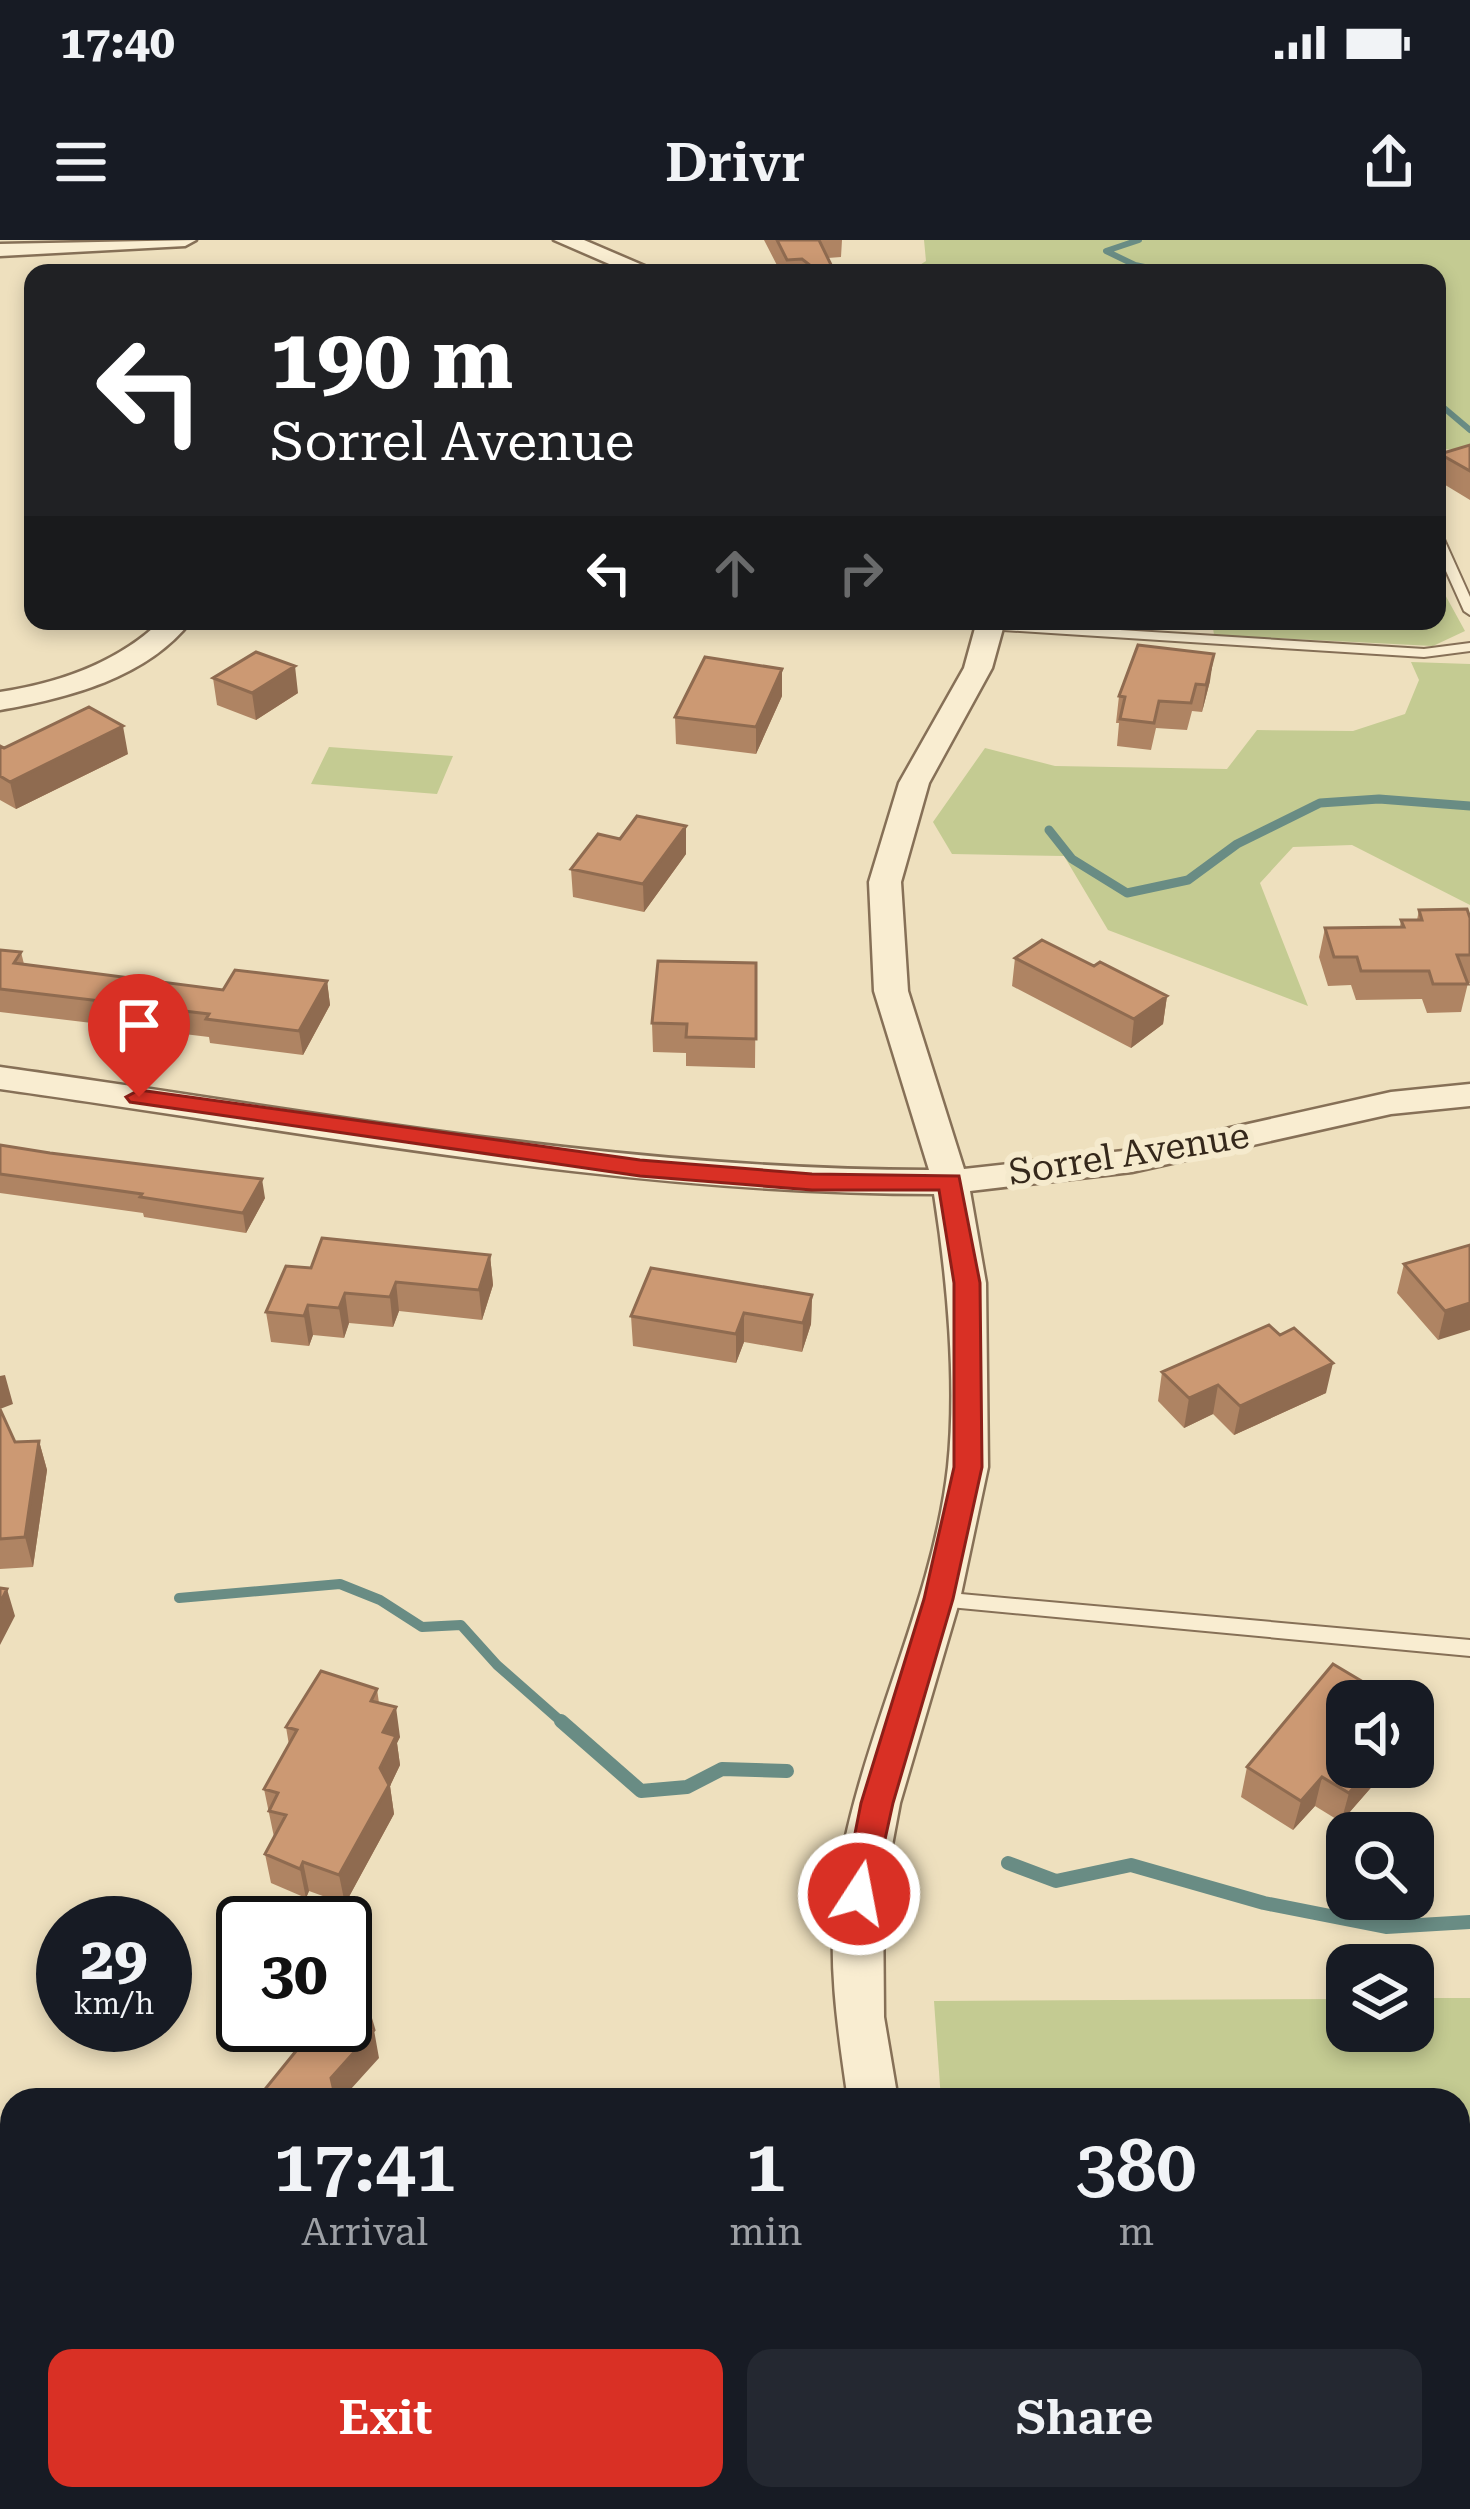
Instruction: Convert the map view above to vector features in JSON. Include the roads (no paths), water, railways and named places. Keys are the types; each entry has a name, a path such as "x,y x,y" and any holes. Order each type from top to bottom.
{"street":[{"path":"0,250 185,240"},
{"path":"565,240 627,264"},
{"path":"0,701 58,688 108,669 169,630"},
{"path":"871,2088 860,2017 859,1894 877,1803 938,1599 968,1467 967,1283 950,1182 891,991 885,882 914,783 978,668 989,630"},
{"name":"Sorrel Avenue","path":"0,1078 640,1168 812,1182 950,1182 1132,1161 1391,1103 1470,1095"}],"lane":[{"path":"1446,557 1470,611"},
{"path":"1084,630 1424,652 1470,647"},
{"path":"938,1599 1470,1648"}],"waterway":[{"path":"1133,264 1106,251 1139,240"},
{"path":"1446,410 1470,430"},
{"path":"1049,830 1072,859 1127,893 1188,880 1237,844 1320,803 1379,799 1470,806"},
{"path":"179,1598 340,1584 380,1600 422,1627 461,1625 497,1665 564,1724"},
{"path":"561,1721 641,1791 687,1787 722,1769 787,1771"},
{"path":"1008,1863 1056,1881 1131,1865 1264,1903 1386,1927 1470,1922"}]}
